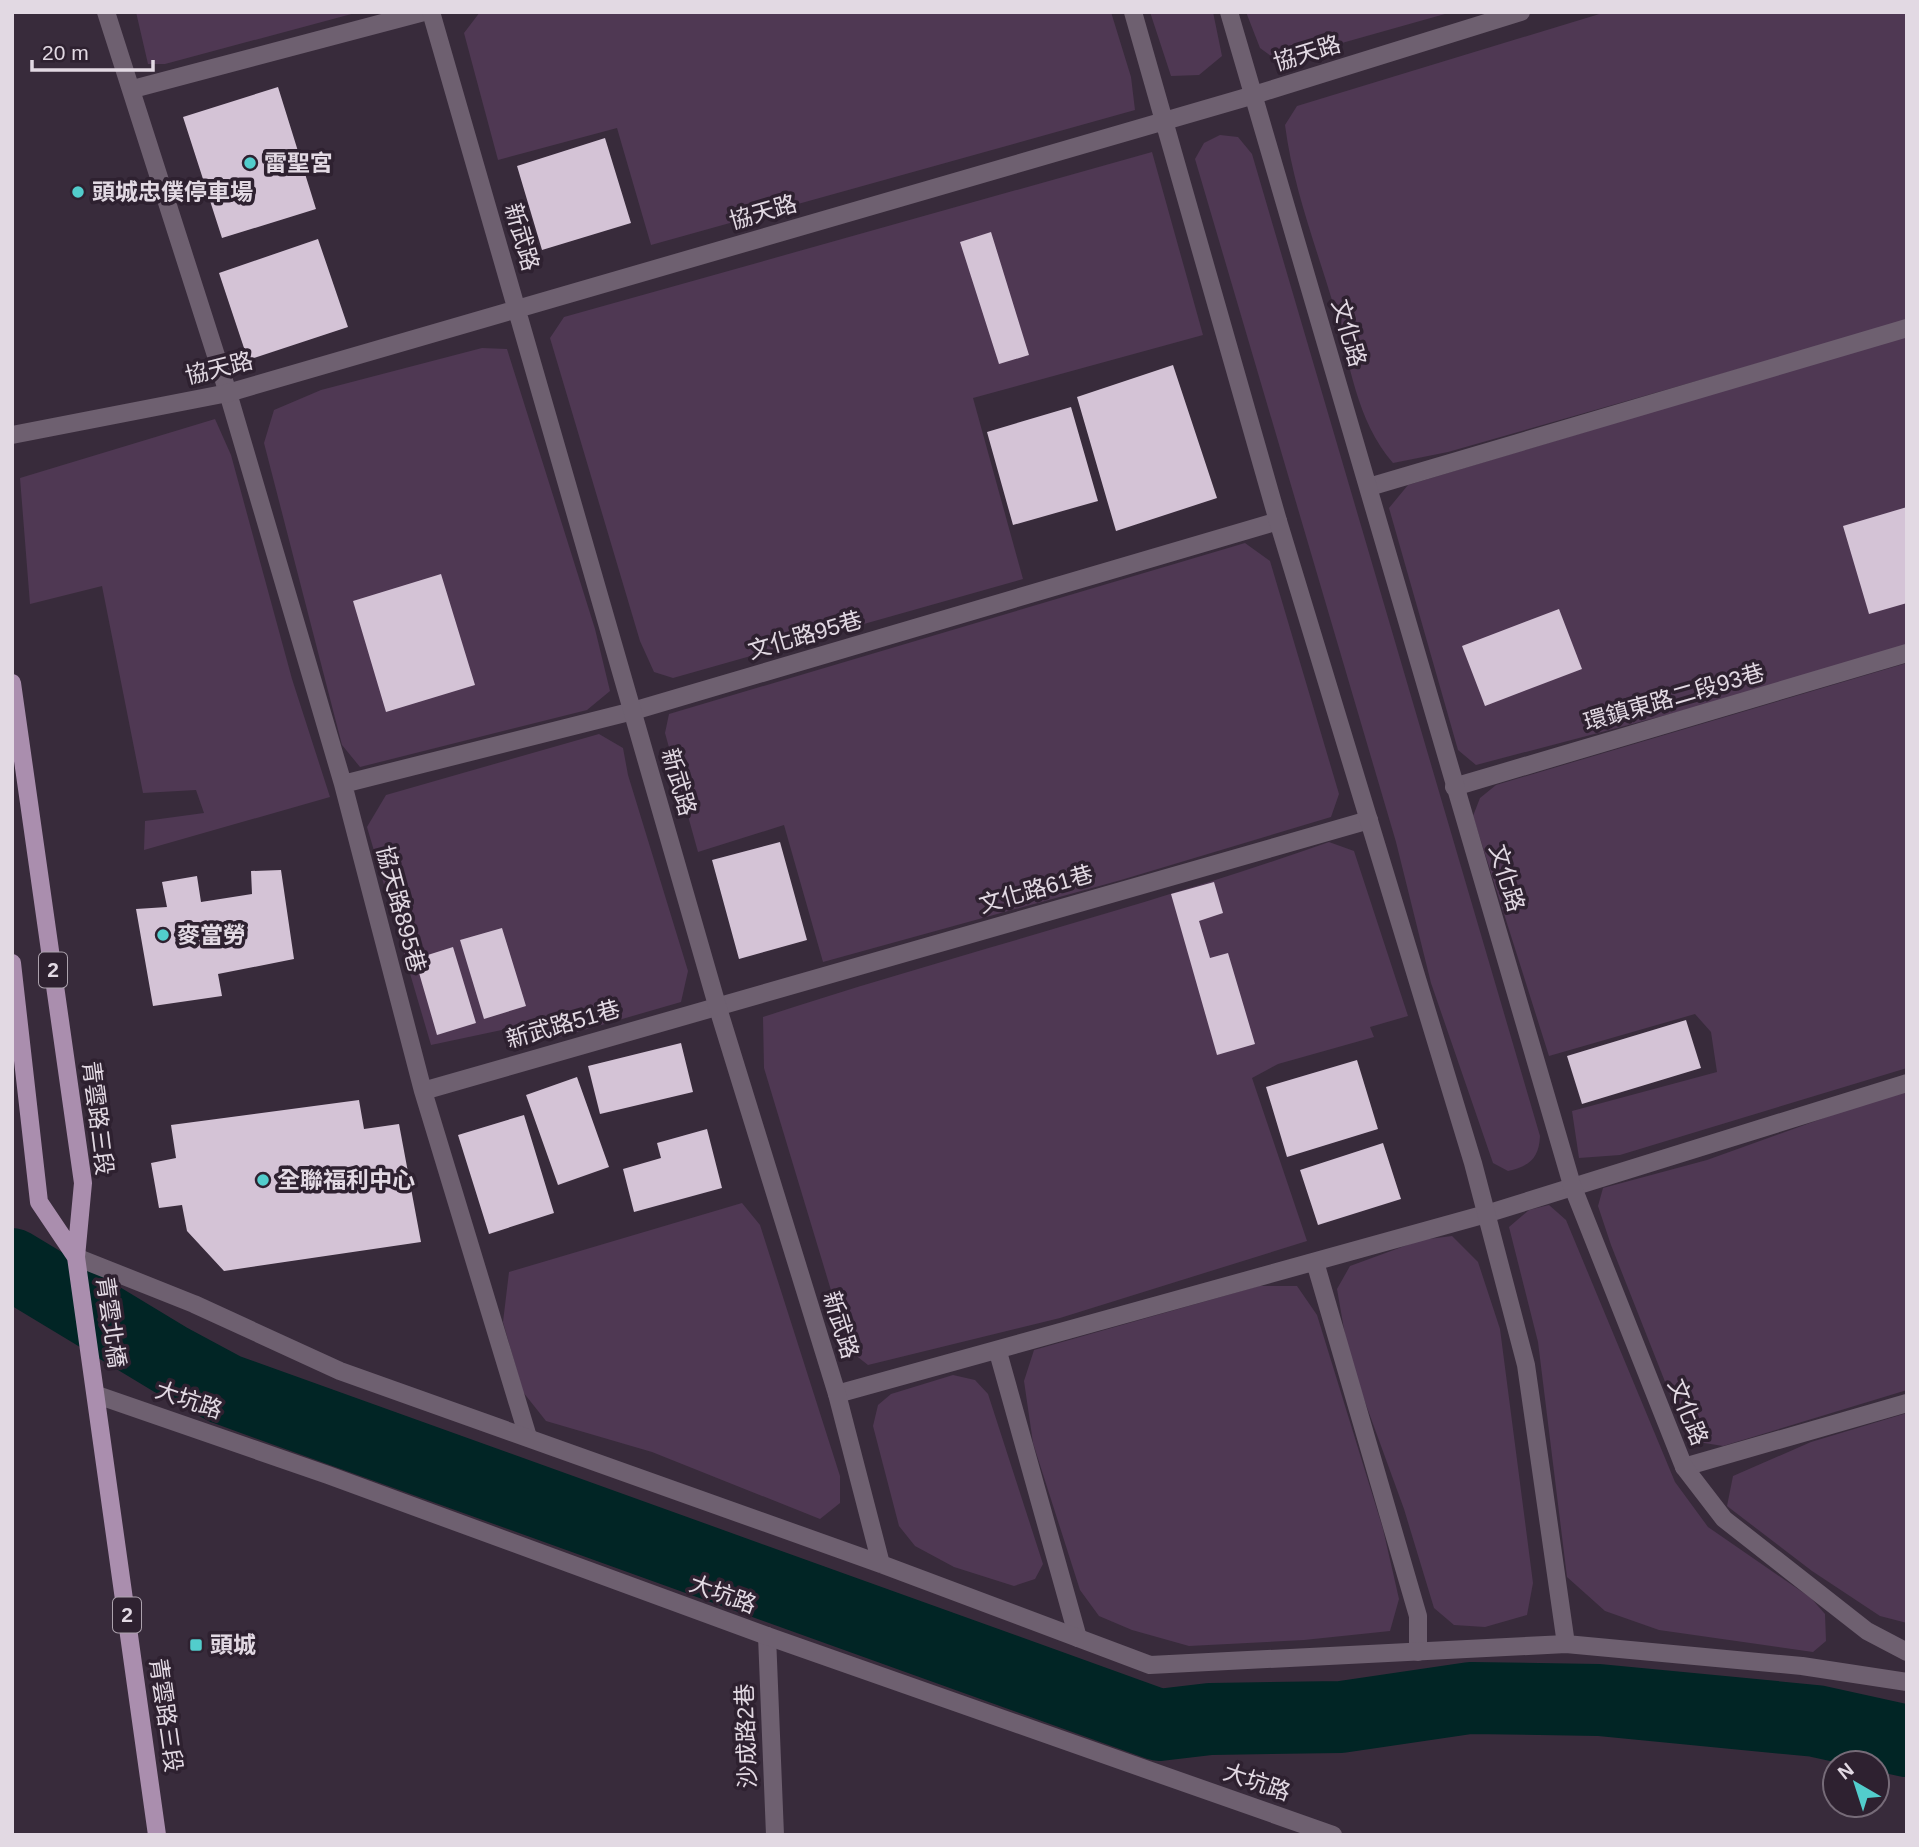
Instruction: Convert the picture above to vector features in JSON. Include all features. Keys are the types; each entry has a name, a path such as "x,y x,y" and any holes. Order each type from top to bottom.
{"main road":[{"name":"青雲路三段","path":"12,683 83,1184 76,1257"},
{"name":"2","path":"12,963 39,1202 76,1257"},
{"name":"青雲北橋","path":"76,1257 97,1395"},
{"name":"青雲路三段","path":"97,1395 158,1835"}],"street":[{"name":"協天路895巷","path":"106,12 133,89 228,393 343,784 423,1091 528,1437"},
{"path":"133,89 424,12"},
{"name":"新武路","path":"431,12 717,1005 837,1394 881,1564"},
{"path":"1133,12 1278,521 1486,1214 1526,1365 1566,1644"},
{"name":"文化路","path":"1229,12 1572,1185 1684,1467 1724,1519 1867,1631 1907,1652"},
{"name":"協天路","path":"12,435 228,393 1254,94 1521,12"},
{"path":"1369,487 1907,328"},
{"name":"文化路95巷","path":"343,784 633,711 1278,521"},
{"name":"環鎮東路二段93巷","path":"1454,787 1907,653"},
{"name":"文化路61巷","path":"717,1005 1369,820"},
{"name":"新武路51巷","path":"423,1091 717,1005"},
{"path":"837,1394 998,1352 1486,1214 1572,1185 1907,1083"},
{"path":"76,1257 194,1304 340,1371 881,1564 1150,1665 1566,1644 1802,1666 1907,1682"},
{"path":"1315,1262 1418,1616 1418,1652"},
{"path":"998,1352 1078,1638"},
{"name":"大坑路","path":"97,1395 328,1475 767,1636 1333,1835"},
{"path":"1684,1467 1907,1403"},
{"name":"沙成路2巷","path":"767,1636 775,1835"}],"shaded area":[{"path":"136,12 359,12 165,64 148,64"},
{"path":"480,12 1111,12 1131,77 1135,110 651,245 617,128 498,160 464,33"},
{"path":"1150,12 1213,12 1222,56 1199,75 1171,76"},
{"path":"1246,12 1452,12 1278,61 1260,48"},
{"path":"1606,12 1907,12 1907,321 1448,452 1393,463 1380,446 1362,410 1300,195 1285,125 1297,106"},
{"path":"1220,135 1238,137 1252,154 1540,1136 1535,1156 1527,1164 1508,1171 1493,1163 1431,983 1396,842 1195,159 1204,143"},
{"path":"1152,152 1203,335 973,398 1023,579 673,678 654,672 640,641 550,338 564,317"},
{"path":"1907,335 1907,645 1708,704 1476,765 1458,750 1389,508 1408,485"},
{"path":"482,348 507,349 595,629 610,691 587,710 360,767 342,745 264,443 274,410 321,390"},
{"path":"215,419 231,455 292,679 330,797 144,850 145,821 204,813 196,790 143,793 102,586 30,604 20,478"},
{"path":"1245,543 1270,561 1339,794 1331,817 1121,880 823,962 784,825 698,852 665,733 669,714"},
{"path":"1907,663 1907,1068 1620,1155 1579,1158 1572,1111 1717,1072 1711,1032 1695,1014 1549,1056 1473,816 1480,798 1496,785"},
{"path":"599,734 623,748 628,775 688,971 681,1002 553,1039 539,1022 431,1045 367,827 386,795"},
{"path":"1329,842 1354,851 1408,1016 1370,1027 1374,1037 1278,1064 1252,1078 1307,1241 1060,1318 868,1365 849,1350 764,1068 763,1017 1189,888"},
{"path":"1907,1088 1907,1390 1723,1446 1698,1442 1675,1407 1611,1245 1598,1206 1603,1188 1707,1160"},
{"path":"742,1203 760,1225 840,1476 840,1503 820,1519 652,1452 546,1421 523,1392 503,1322 509,1272"},
{"path":"1549,1205 1566,1220 1675,1482 1708,1527 1811,1598 1825,1614 1826,1641 1813,1652 1659,1630 1605,1611 1567,1577 1538,1342 1509,1227 1529,1210"},
{"path":"1452,1236 1478,1262 1500,1329 1533,1583 1527,1615 1485,1627 1454,1625 1434,1608 1404,1509 1349,1358 1337,1289 1350,1266 1421,1240"},
{"path":"1259,1286 1297,1286 1317,1315 1383,1529 1399,1599 1390,1631 1304,1640 1189,1646 1132,1630 1099,1616 1080,1590 1033,1443 1024,1381 1034,1350"},
{"path":"953,1375 975,1380 988,1394 1043,1564 1035,1579 1014,1586 954,1567 915,1546 899,1526 873,1426 878,1405 891,1394"},
{"path":"1907,1413 1907,1623 1880,1616 1812,1571 1727,1506 1733,1476 1811,1442"}],"building":[{"name":"雷聖宮","path":"278,87 316,209 222,238 183,117"},
{"path":"605,138 631,223 542,250 517,166"},
{"path":"991,232 1029,355 999,364 960,242"},
{"path":"318,239 348,327 248,360 219,273"},
{"path":"1173,365 1217,498 1116,531 1077,397"},
{"path":"1071,407 1098,501 1013,525 987,432"},
{"path":"1907,507 1907,603 1869,614 1843,526"},
{"path":"441,574 475,685 386,712 353,601"},
{"path":"1559,609 1582,669 1485,706 1462,646"},
{"path":"780,842 807,940 739,959 712,860"},
{"path":"281,870 294,959 218,974 222,996 153,1006 136,909 167,907 162,882 197,876 201,902 252,894 251,871"},
{"path":"1214,882 1223,913 1199,921 1210,958 1228,953 1255,1044 1217,1055 1171,894"},
{"path":"502,928 526,1006 484,1019 460,940"},
{"path":"453,947 476,1023 437,1035 415,959"},
{"path":"1686,1020 1701,1068 1582,1104 1567,1056"},
{"path":"681,1043 693,1092 600,1114 588,1066"},
{"path":"1357,1060 1378,1129 1287,1157 1266,1087"},
{"path":"577,1077 609,1167 558,1185 526,1095"},
{"path":"359,1100 364,1129 399,1124 421,1242 224,1271 187,1231 182,1205 159,1208 151,1163 176,1158 171,1125"},
{"path":"524,1115 554,1213 489,1234 458,1135"},
{"path":"707,1129 722,1188 634,1212 623,1169 661,1158 657,1143"},
{"path":"1383,1143 1401,1199 1318,1225 1300,1170"}],"waterway":[{"path":"12,1264 171,1360 225,1389 1159,1725 1210,1719 1341,1717 1470,1698 1599,1700 1816,1721 1907,1741"}],"place":[{"name":"雷聖宮","path":"250,163"},
{"name":"頭城忠僕停車場","path":"78,192"},
{"name":"麥當勞","path":"163,935"},
{"name":"全聯福利中心","path":"263,1180"},
{"name":"頭城","path":"196,1645"}]}
